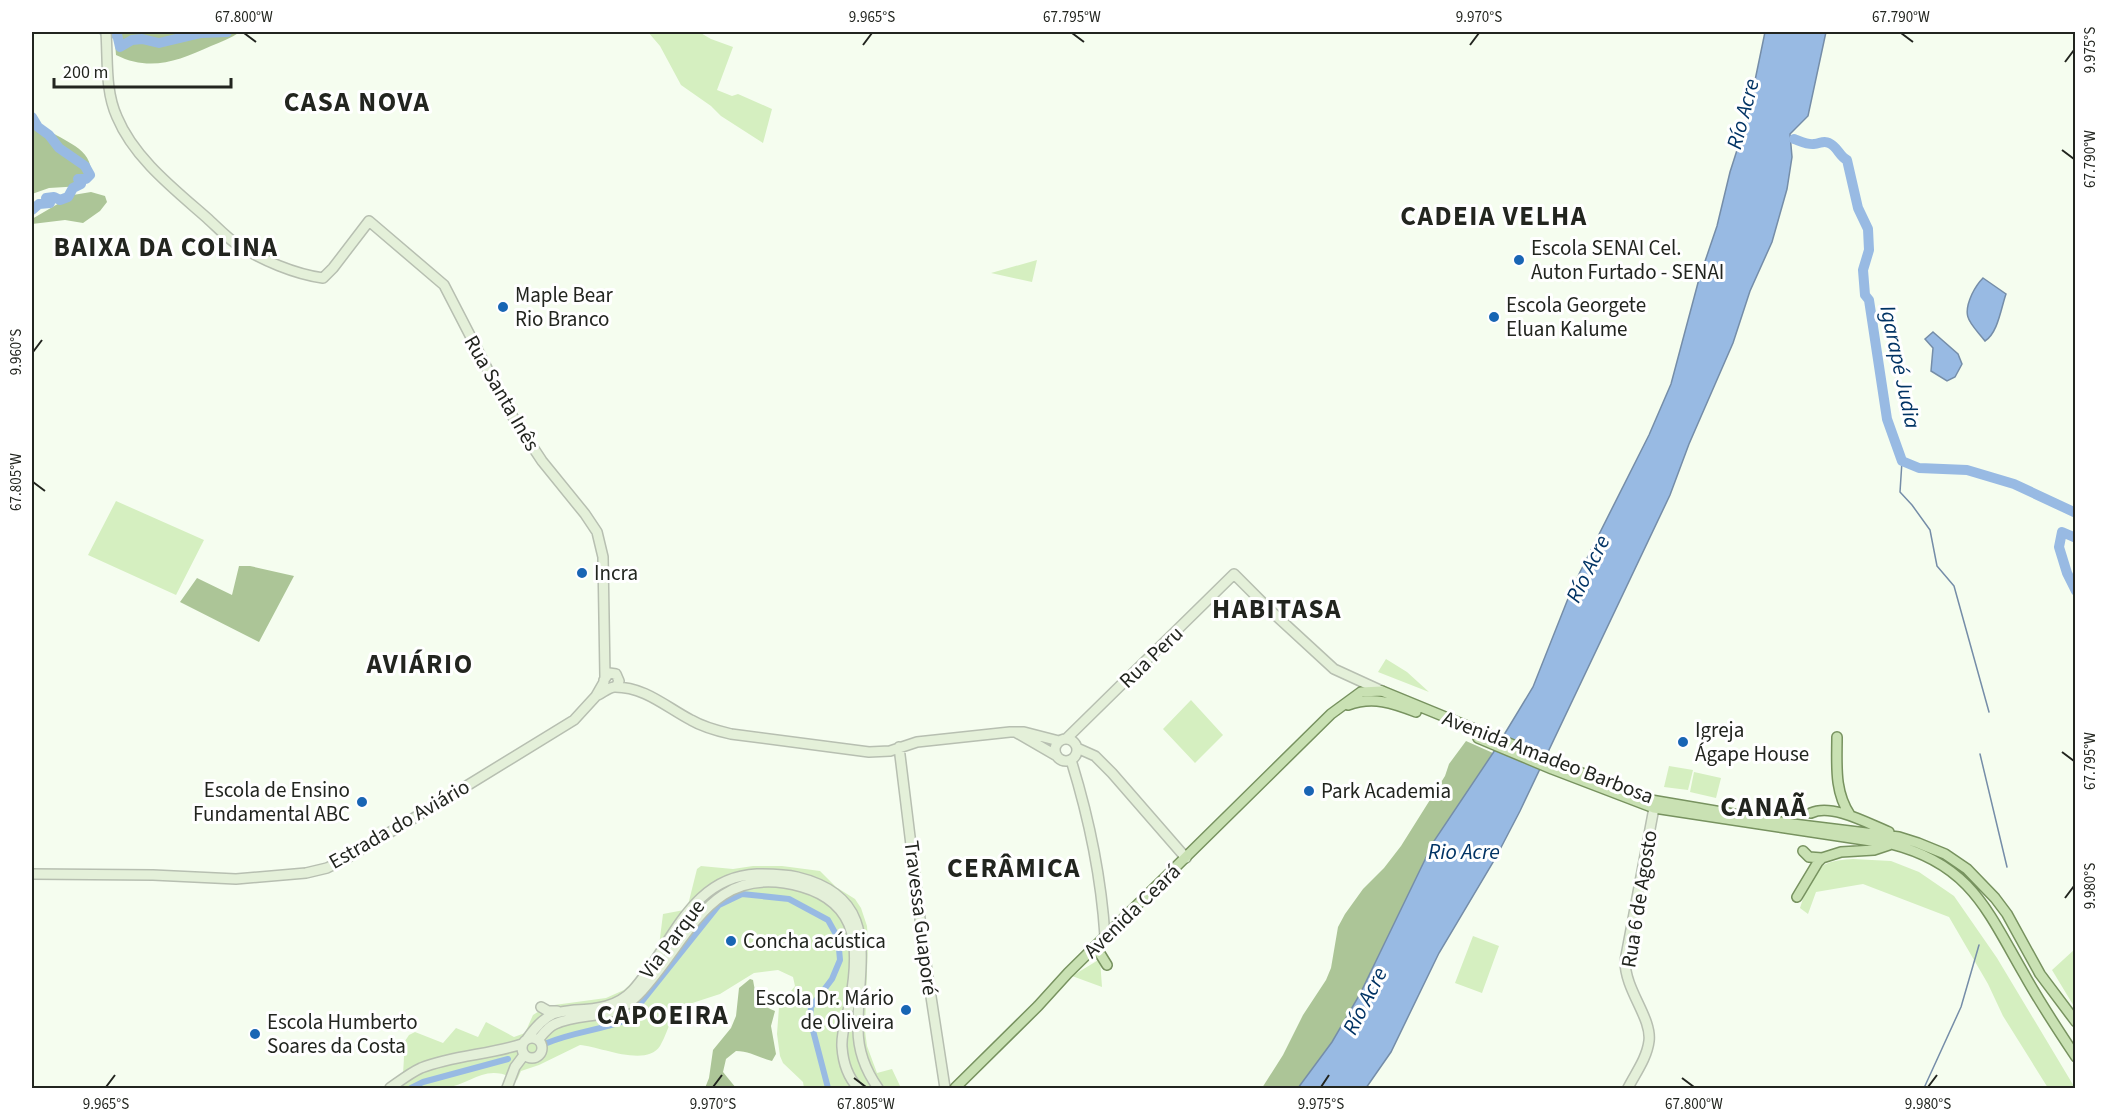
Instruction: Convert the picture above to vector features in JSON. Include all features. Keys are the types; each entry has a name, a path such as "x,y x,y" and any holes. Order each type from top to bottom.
{"main road":[{"name":"Avenida Amadeo Barbosa","path":"1311,734 1361,692 1380,696 1394,704 1552,769 1655,805 1824,832 1912,850 1949,868 1972,890 1990,912 2033,991 2076,1057"},
{"name":"Avenida Amadeo Barbosa","path":"1338,709 1380,696"},
{"name":"Avenida Ceará","path":"955,1089 1311,734"},
{"path":"1837,737 1839,797 1850,815"},
{"path":"1811,813 1821,809 1850,815 1899,837"},
{"name":"Avenida Amadeo Barbosa","path":"1824,832 1899,837 1945,854 1967,869 1985,886 2007,914 2040,974 2076,1022"},
{"path":"1803,851 1809,857 1822,858 1841,852 1881,849 1891,844"},
{"path":"1797,897 1822,858"},
{"path":"1089,953 1099,952 1107,965"}],"street":[{"name":"Rua Santa Inês","path":"106,32 110,90 116,116 142,156 234,243 264,259 322,278 333,268 369,221 444,285 509,411 542,461 597,532 603,557 609,683"},
{"name":"Rua Peru","path":"1063,740 1234,574 1334,669 1380,696"},
{"name":"Rua Santa Inês","path":"606,656 616,675"},
{"path":"609,683 619,683 616,675"},
{"path":"616,675 641,692"},
{"path":"609,683 641,692 663,702 692,721 717,731 892,756 899,761 903,769"},
{"name":"Estrada do Aviário","path":"32,874 153,875 236,879 317,871 345,859 574,720 609,683"},
{"path":"869,752 883,752 917,742 1010,732 1063,760 1071,760"},
{"path":"1017,734 1024,732 1073,740 1077,748 1071,760"},
{"path":"1057,756 1055,750 1063,740"},
{"name":"Travessa Guaporé","path":"899,747 924,951 945,1089"},
{"path":"1077,748 1095,756 1112,772 1186,858"},
{"path":"1071,760 1087,813 1106,936"},
{"name":"Rua 6 de Agosto","path":"1628,1089 1649,1043 1646,1022 1627,979 1625,962 1655,805"},
{"name":"Via Parque","path":"560,1011 604,1007 616,1004 626,997 643,978 691,909 716,885 744,875 794,876 826,887 845,902 856,920 860,933 861,959 859,1041 865,1064 876,1087"},
{"name":"Via Parque","path":"538,1040 553,1024 604,1015 617,1011 630,1003 653,977 702,912 716,900 735,888 752,883 777,882 818,893 832,903 849,922 854,941 853,982 842,1048 847,1071 858,1089"},
{"path":"541,1007 548,1011 560,1011"},
{"path":"390,1089 407,1076 442,1061 490,1053 525,1041 538,1040 542,1049 539,1056 529,1059 524,1055 521,1050 525,1041 543,1021 560,1011"},
{"path":"507,1089 515,1067 524,1055"}],"green space":[{"path":"114,32 240,32 187,56 152,64 128,60 116,55"},
{"path":"648,32 699,32 733,47 717,90 732,96 738,94 772,109 763,143 721,116 681,85 660,46"},
{"path":"32,111 38,121 49,131 72,144 85,155 91,173 82,186 49,188 32,194"},
{"path":"91,192 105,196 107,202 100,211 83,223 65,220 32,224 32,219 73,195"},
{"path":"1037,260 1032,282 991,273"},
{"path":"116,501 204,540 176,595 88,555"},
{"path":"239,566 250,566 294,576 259,642 180,602 197,578 232,595"},
{"path":"1386,659 1407,672 1429,692 1378,672"},
{"path":"1191,700 1223,735 1195,763 1163,729"},
{"path":"1466,741 1493,753 1434,841 1360,994 1332,1042 1298,1088 1262,1088 1283,1055 1303,1015 1326,980 1331,968 1338,927 1345,914 1363,889 1384,868 1401,846 1445,776 1449,764"},
{"path":"1669,766 1693,770 1688,790 1664,787"},
{"path":"1694,772 1721,778 1716,798 1690,792"},
{"path":"1853,859 1891,861 1919,872 1954,896 1997,958 2075,1088 2048,1088 2003,1016 1988,984 1949,917 1863,884 1816,892 1808,914 1800,908 1811,878 1816,871 1830,863"},
{"path":"701,866 733,869 782,866 820,871 836,887 855,899 861,908 867,926 865,1031 867,1046 877,1073 892,1069 901,1088 804,1088 803,1082 783,1063 780,1056 777,1034 779,1007 795,986 793,977 778,970 754,973 720,994 677,1008 660,1046 644,1055 634,1056 580,1045 521,1071 517,1080 496,1073 438,1089 382,1088 403,1074 405,1041 415,1032 443,1043 456,1028 478,1037 486,1022 514,1037 525,1033 533,1015 547,1006 606,998 624,990 638,977 659,946 663,914 684,910 688,905 697,869"},
{"path":"1473,936 1499,946 1482,993 1455,983"},
{"path":"2075,949 2075,1008 2052,970"},
{"path":"1100,959 1102,987 1072,976"},
{"path":"750,979 753,980 759,1000 775,1011 771,1026 776,1054 772,1061 736,1051 726,1059 723,1072 736,1088 705,1088 709,1078 713,1050 731,1028 736,1016 739,988"}],"water":[{"name":"Rio Acre","path":"1765,32 1826,32 1808,116 1790,134 1792,157 1787,189 1772,242 1750,291 1733,343 1689,444 1670,495 1520,811 1495,859 1439,953 1391,1052 1366,1088 1298,1088 1332,1042 1360,994 1434,841 1493,753 1533,687 1573,586 1649,435 1671,384 1699,279 1717,226 1730,172 1747,119"},
{"path":"1983,278 2006,294 1996,326 1985,341 1971,324 1967,314 1972,294"},
{"path":"1933,332 1958,354 1962,364 1955,377 1947,381 1931,371 1933,348 1925,339"}],"waterway":[{"path":"104,32 117,34 120,47 132,40 142,39 159,43 201,33 227,32"},
{"path":"32,117 38,127 49,135 59,148 85,166 90,175 86,179 78,179 81,184 73,188 68,197 60,200 54,197 46,198 50,203 39,204 32,210"},
{"name":"Igarapé Judia","path":"1794,139 1809,144 1829,143 1847,160 1858,208 1868,229 1869,250 1863,270 1865,295 1869,300 1887,419 1902,461 1919,468 1967,470 2014,484 2076,513"},
{"path":"1902,461 1900,492 1930,530 1937,566 1954,586 1989,712"},
{"name":"Igarapé Judia","path":"2076,538 2062,532 2059,547 2067,573 2076,591"},
{"path":"1980,754 2007,867"},
{"path":"547,1043 627,1020 719,905 742,894 789,899 828,920 838,938 840,960 832,979 811,1007 810,1019 828,1088"},
{"path":"1924,1088 1961,1007 1979,945"},
{"path":"411,1088 423,1082 508,1059"}],"place":[{"name":"Escola SENAI Cel. Auton Furtado - SENAI","path":"1519,260"},
{"name":"Maple Bear Rio Branco","path":"503,307"},
{"name":"Escola Georgete Eluan Kalume","path":"1494,317"},
{"name":"Incra","path":"582,573"},
{"name":"Igreja Ágape House","path":"1683,742"},
{"name":"Park Academia","path":"1309,791"},
{"name":"Escola de Ensino Fundamental ABC","path":"362,802"},
{"name":"Concha acústica","path":"731,941"},
{"name":"Escola Dr. Mário de Oliveira","path":"906,1010"},
{"name":"Escola Humberto Soares da Costa","path":"255,1034"}],"district":[{"name":"CASA NOVA","path":"357,102"},
{"name":"CADEIA VELHA","path":"1494,216"},
{"name":"BAIXA DA COLINA","path":"166,247"},
{"name":"HABITASA","path":"1277,609"},
{"name":"AVIÁRIO","path":"420,664"},
{"name":"CANAÃ","path":"1764,807"},
{"name":"CERÂMICA","path":"1014,868"},
{"name":"CAPOEIRA","path":"663,1015"}],"water label":[{"name":"Río Acre","path":"1743,114"},
{"name":"Río Acre","path":"1588,569"},
{"name":"Río Acre","path":"1365,1001"}]}
